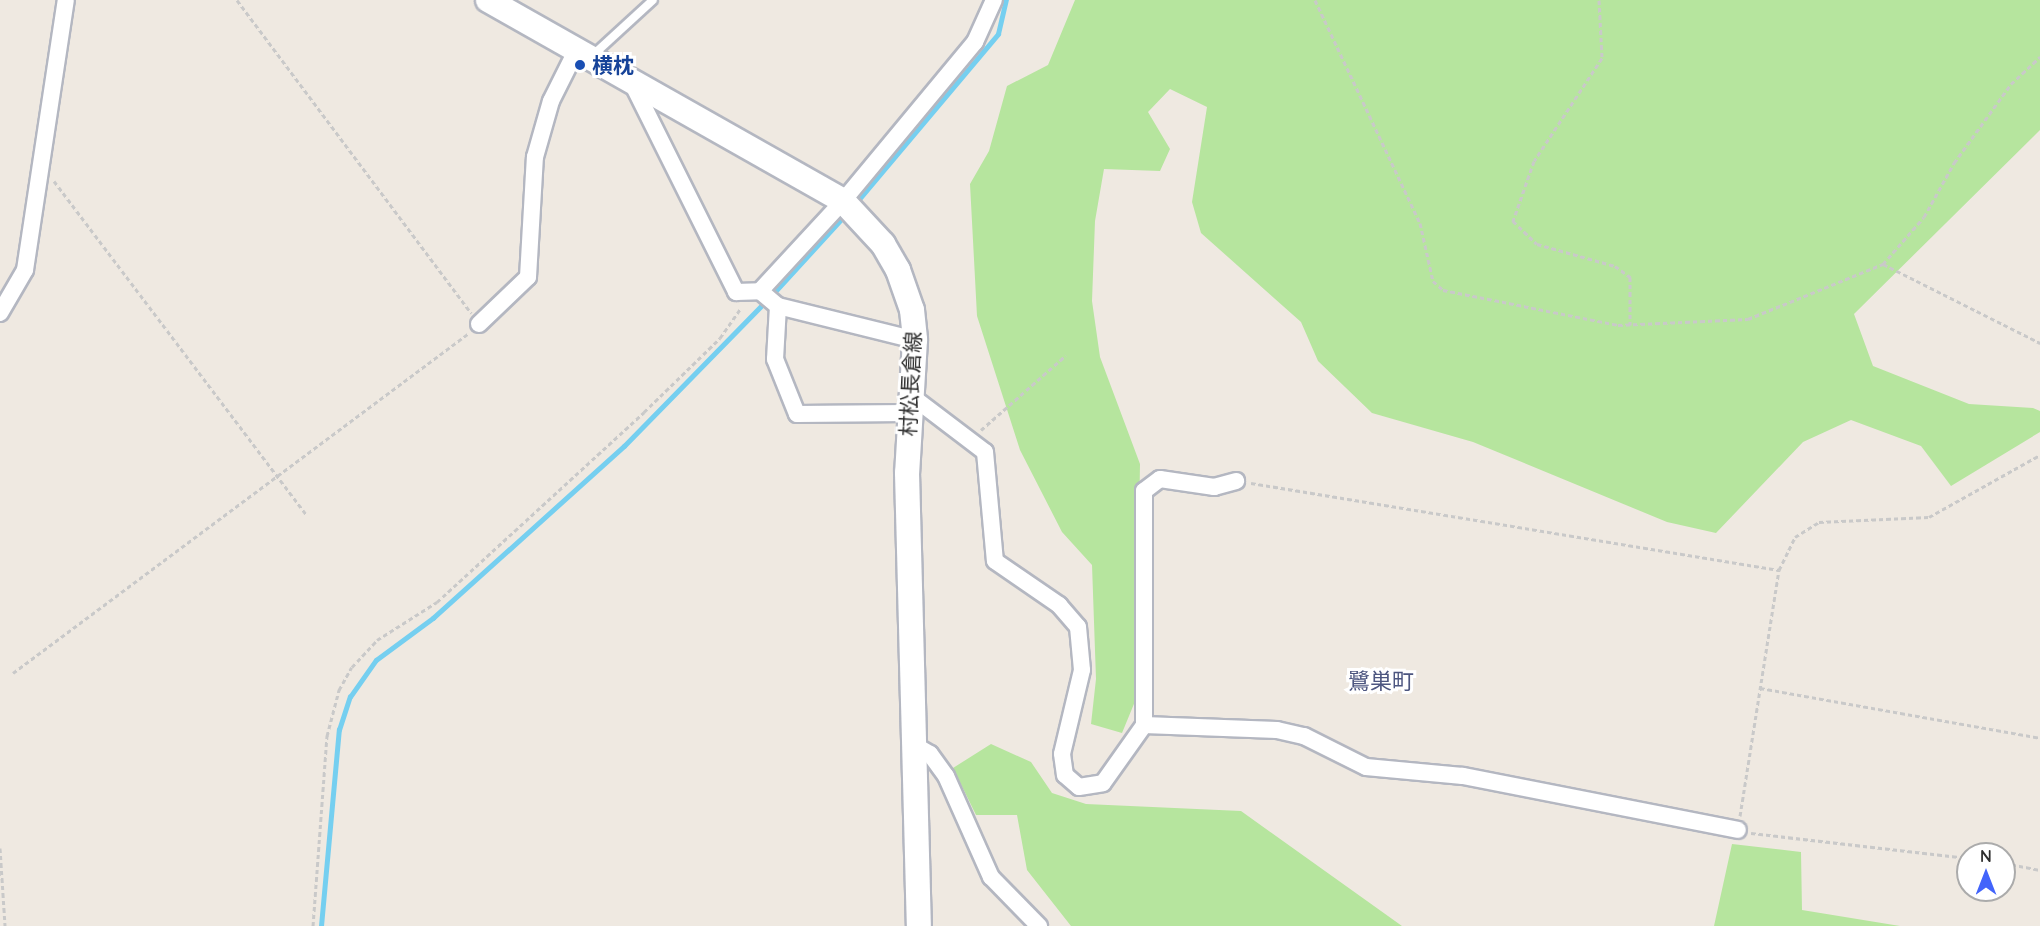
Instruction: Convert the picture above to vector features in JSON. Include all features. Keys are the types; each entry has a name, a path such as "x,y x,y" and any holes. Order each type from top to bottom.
{"main road":[{"name":"村松長倉線","path":"488,0 843,201 883,244 898,270 912,310 915,340 909,404 919,926"}],"street":[{"path":"0,313 25,270 66,0"},
{"path":"760,291 843,201 975,42 994,0"},
{"path":"479,324 528,277 535,157 551,101 584,53"},
{"path":"631,81 736,292 760,291 778,306 915,340"},
{"path":"778,306 775,359 797,414 909,404 973,438 990,464 994,561 1059,604 1080,633 1082,670 1062,754 1065,774 1079,787 1103,783 1144,724 1144,491 1160,479 1214,487 1236,481"},
{"path":"1144,724 1277,730 1366,767 1463,776 1738,830"},
{"path":"916,746 930,754 946,776 990,877 1039,926"}],"lane":[{"path":"584,53 653,0"}],"path":[{"path":"14,673 479,324 237,0"},
{"path":"1315,0 1420,223 1433,281 1443,290 1630,326 1748,319 1883,264 1924,217 1954,163 2011,84 2040,57"},
{"path":"1599,0 1602,58 1534,161 1513,221 1537,244 1615,266 1630,277 1630,326"},
{"path":"40,163 306,514"},
{"path":"1883,264 2040,343"},
{"path":"313,926 327,736 339,690 352,667 377,640 437,602 644,412 760,291"},
{"path":"973,438 1066,355"},
{"path":"1956,857 1738,830 1779,570 1795,537 1808,524 1929,517 2040,455"},
{"path":"1236,481 1779,570"},
{"path":"1761,688 2040,738"},
{"path":"0,848 4,926"},
{"path":"2016,865 2040,870"}],"green space":[{"path":"1075,0 2040,0 2040,130 1854,314 1873,366 1969,404 2033,408 2040,411 2040,432 1951,486 1921,446 1851,420 1803,442 1716,533 1667,522 1473,442 1372,413 1318,361 1301,322 1201,233 1192,202 1207,107 1170,89 1148,112 1170,149 1160,171 1104,169 1095,221 1092,301 1100,357 1140,464 1136,699 1122,733 1091,724 1096,679 1092,565 1062,532 1020,450 977,316 970,184 989,151 1007,86 1048,65"},
{"path":"991,744 1031,762 1052,793 1086,804 1241,811 1402,926 1071,926 1027,870 1017,815 976,815 953,768"},
{"path":"1732,844 1801,852 1802,910 1900,926 1714,926"}],"waterway":[{"path":"855,204 998,34 1006,0"},
{"path":"772,295 845,215"},
{"path":"321,926 339,730 350,697 376,660 433,618 624,446 766,301"}],"place":[{"name":"横枕","path":"580,65"}],"district":[{"name":"鷺巣町","path":"1381,682"}]}
